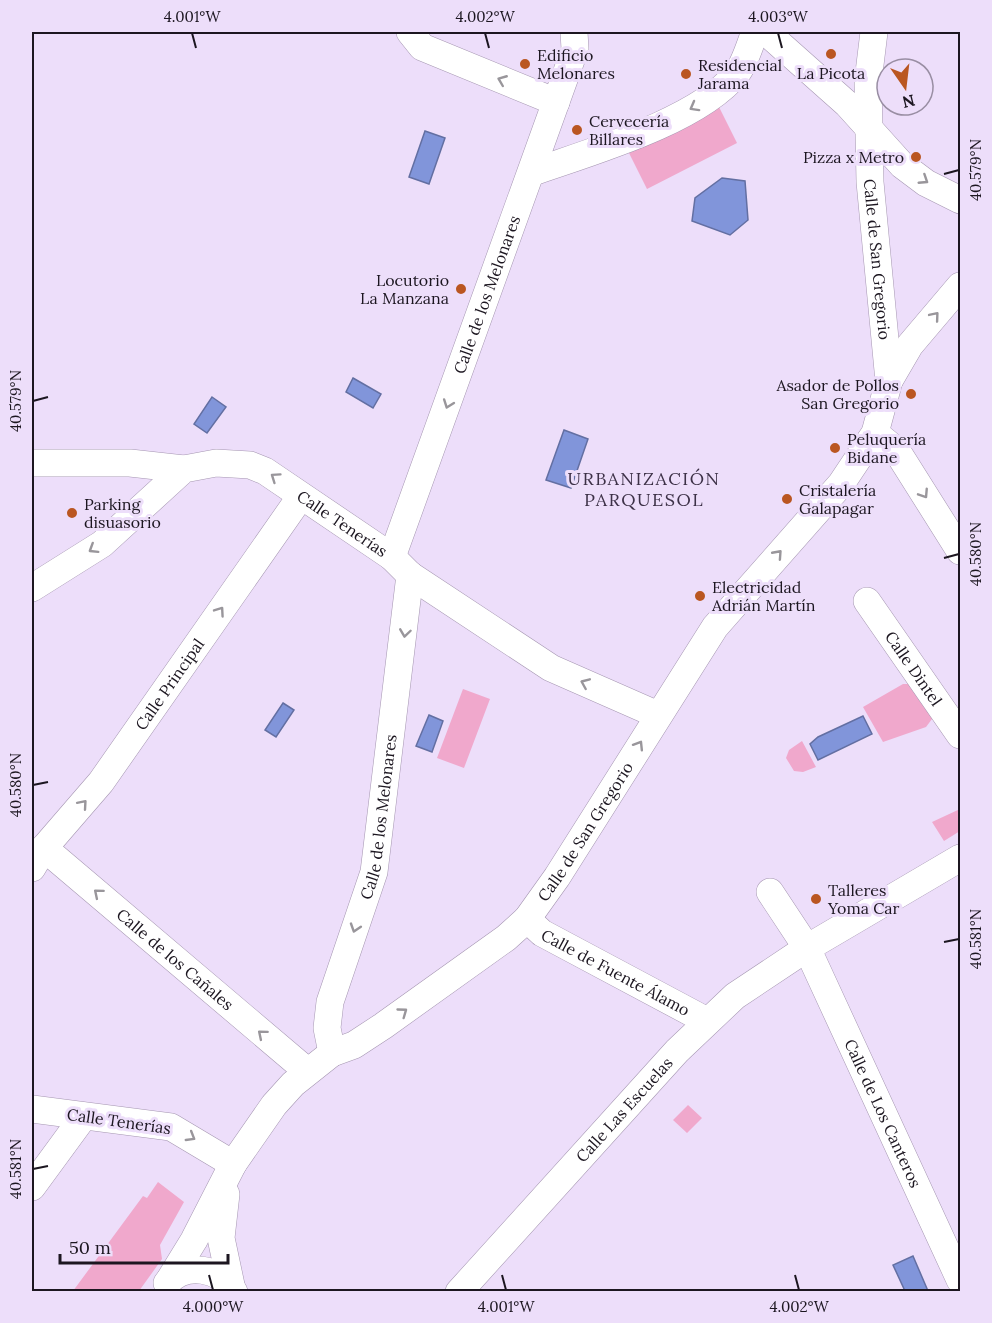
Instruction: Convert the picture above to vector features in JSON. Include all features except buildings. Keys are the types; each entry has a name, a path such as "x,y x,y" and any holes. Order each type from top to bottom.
{"street":[{"path":"410,32 422,47 556,102"},
{"name":"Calle de los Melonares","path":"343,1049 327,1029 330,1002 374,872 401,566 575,49 574,32"},
{"path":"533,172 676,117 712,97 738,72 755,32"},
{"path":"766,32 868,112 902,165 926,183 960,200"},
{"name":"Calle de San Gregorio","path":"874,32 868,112 883,342 889,381"},
{"name":"Calle de San Gregorio","path":"166,1285 194,1240 233,1164 274,1105 307,1071 506,938 527,919 557,877 658,715 726,612 842,484 875,433 889,381 910,345 960,286"},
{"path":"875,433 897,452 960,551"},
{"path":"32,463 130,463 184,469"},
{"name":"Calle Tenerías","path":"184,469 216,463 250,465 265,471 550,668 658,715"},
{"path":"32,588 102,544 184,469"},
{"name":"Calle Principal","path":"38,858 101,782 301,496"},
{"name":"Calle Dintel","path":"867,601 960,735"},
{"name":"Calle de los Cañales","path":"38,858 307,1071"},
{"name":"Calle Las Escuelas","path":"459,1292 707,1022 735,996 807,948 960,858"},
{"path":"770,892 807,948"},
{"name":"Calle de Fuente Álamo","path":"527,919 542,933 707,1022"},
{"name":"Calle de Los Canteros","path":"807,948 960,1280"},
{"name":"Calle Tenerías","path":"32,1109 171,1127 233,1164"},
{"path":"32,1186 84,1116"},
{"name":"Calle de San Gregorio","path":"233,1164 221,1226 233,1288"},
{"path":"166,1285 182,1272 209,1270 233,1288"}],"shaded area":[{"path":"719,107 737,143 647,189 629,153"},
{"path":"903,684 912,684 935,715 926,727 883,742 863,707"},
{"path":"463,689 490,699 464,768 437,758"},
{"path":"802,741 816,767 803,772 794,771 786,758 789,750"},
{"path":"960,809 960,831 944,841 932,822"},
{"path":"688,1105 702,1118 687,1133 673,1120"},
{"path":"158,1182 184,1202 160,1245 162,1259 139,1291 73,1291 143,1196 147,1198"}],"water":[{"path":"425,131 445,138 429,184 409,177"},
{"path":"722,178 745,181 748,220 730,235 692,221 695,198"},
{"path":"353,378 381,394 373,408 346,392"},
{"path":"212,397 226,407 207,433 194,424"},
{"path":"564,430 588,439 571,488 546,480"},
{"path":"283,703 294,710 276,737 265,730"},
{"path":"429,715 443,721 432,752 416,746"},
{"path":"863,716 872,734 818,760 810,744 818,737"},
{"path":"913,1256 928,1291 905,1291 893,1265"}],"place":[{"name":"La Picota","path":"831,54"},
{"name":"Edificio Melonares","path":"525,64"},
{"name":"Residencial Jarama","path":"686,74"},
{"name":"Cervecería Billares","path":"577,130"},
{"name":"Pizza x Metro","path":"916,157"},
{"name":"Locutorio La Manzana","path":"461,289"},
{"name":"Asador de Pollos San Gregorio","path":"911,394"},
{"name":"Peluquería Bidane","path":"835,448"},
{"name":"Cristalería Galapagar","path":"787,499"},
{"name":"Parking disuasorio","path":"72,513"},
{"name":"Electricidad Adrián Martín","path":"700,596"},
{"name":"Talleres Yoma Car","path":"816,899"}],"district":[{"name":"URBANIZACIÓN PARQUESOL","path":"644,488"}]}
